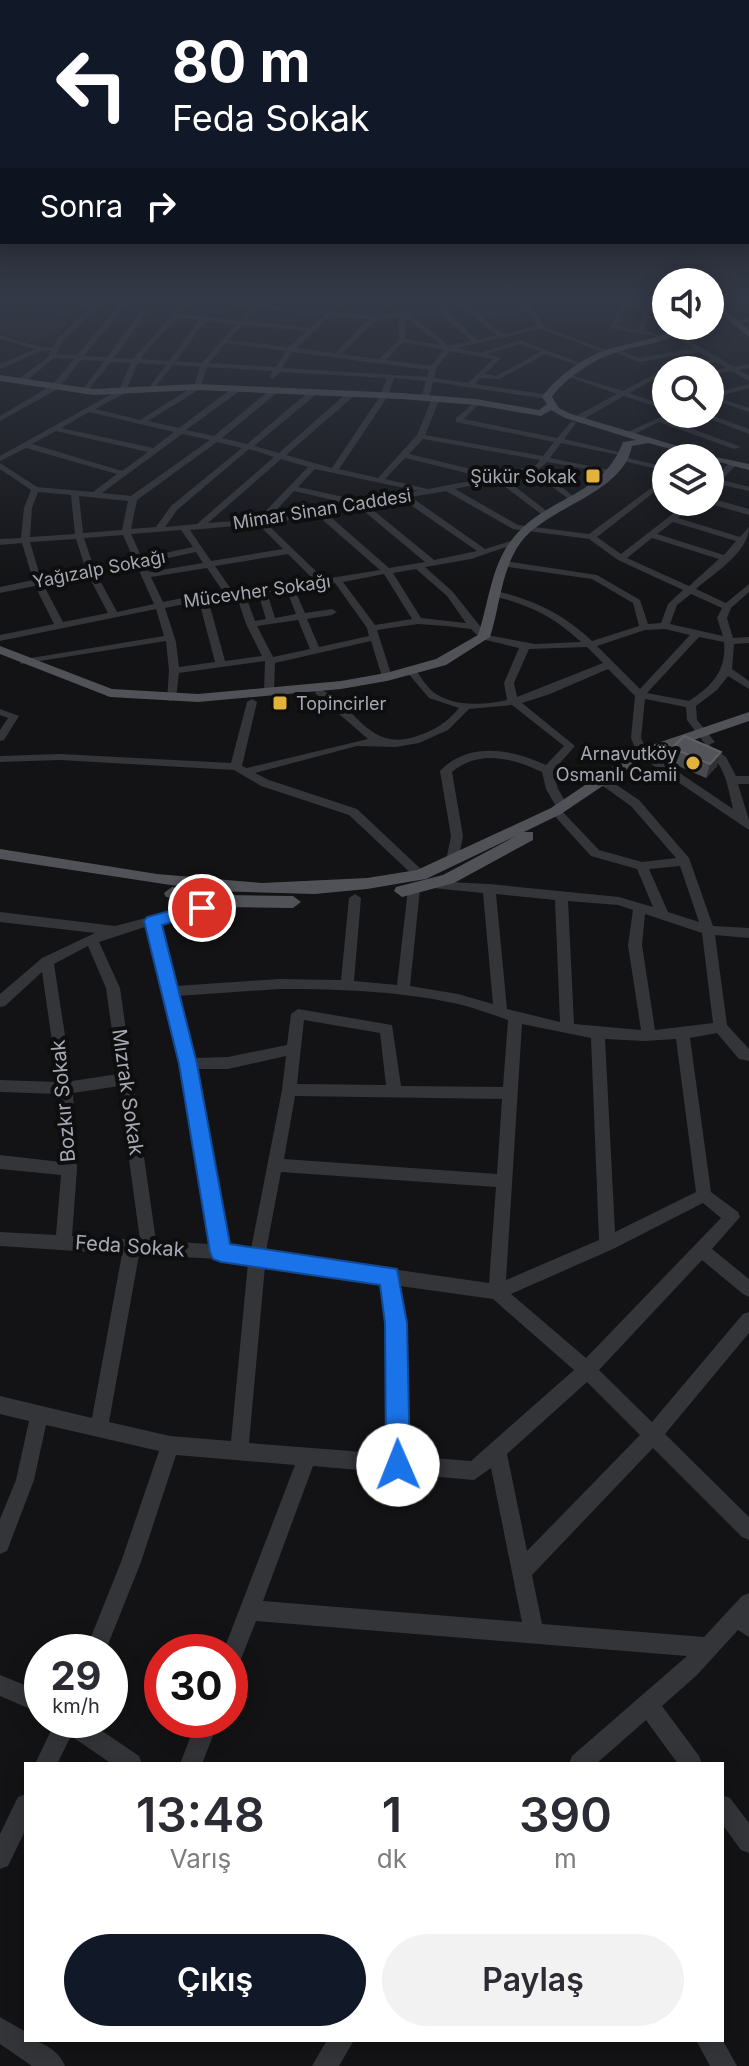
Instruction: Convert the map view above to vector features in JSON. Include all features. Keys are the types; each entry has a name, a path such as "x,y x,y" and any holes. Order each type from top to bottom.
{"main road":[{"path":"366,394 541,413 549,401 548,394"},
{"path":"430,399 574,421 609,430 626,439 654,444"},
{"path":"549,401 574,421"},
{"path":"609,430 619,441 622,456"},
{"path":"0,650 47,671 110,693 171,698 341,685 387,677 451,658 479,632 514,543 545,514 615,472 626,439"},
{"path":"724,461 749,467"},
{"path":"47,671 75,689 120,705 190,707 252,702 320,692 341,685"},
{"path":"0,854 251,890 423,883 452,861 559,808 642,753 749,716"},
{"path":"0,865 227,901 355,898 423,883 540,830 559,808"}],"street":[{"path":"0,419 43,394"},
{"path":"117,394 0,462 35,489 133,499"},
{"path":"140,423 187,394"},
{"path":"96,494 184,431 227,394"},
{"path":"171,698 174,671 169,638 160,606 126,532 133,499 216,439 266,394"},
{"path":"158,530 174,508 250,447 306,394"},
{"path":"200,526 347,394"},
{"path":"382,478 421,436 430,394"},
{"path":"516,394 549,401"},
{"path":"574,421 617,394"},
{"path":"631,394 652,403"},
{"path":"336,468 385,396"},
{"path":"724,402 749,410"},
{"path":"474,405 459,420 559,440 652,465"},
{"path":"0,409 11,412"},
{"path":"89,410 250,447 313,466 336,468 430,491"},
{"name":"Mimar Sinan Caddesi","path":"0,542 260,522 498,478 533,469 546,458 574,421"},
{"path":"724,423 749,433 724,467"},
{"path":"626,439 652,424"},
{"path":"683,428 737,447"},
{"path":"56,429 156,451"},
{"path":"421,436 615,472"},
{"path":"25,445 125,474"},
{"path":"404,455 498,478 545,514"},
{"path":"313,466 260,522 322,582"},
{"path":"533,469 570,498"},
{"path":"724,484 749,489"},
{"path":"292,488 359,503 432,563"},
{"path":"447,488 516,527 591,537 621,558 688,592 727,607"},
{"path":"35,489 24,514 24,540 37,581 60,627"},
{"path":"591,537 652,490"},
{"path":"75,493 76,536 89,572 114,615"},
{"path":"403,496 481,550"},
{"path":"724,506 748,514"},
{"path":"318,511 387,571 418,621"},
{"path":"621,558 676,516"},
{"path":"672,519 741,540"},
{"path":"184,528 228,592"},
{"path":"665,626 673,604 729,555 749,530"},
{"path":"651,535 729,555 749,556"},
{"name":"Mücevher Sokağı","path":"4,638 228,592 290,588 468,557 481,550 514,543"},
{"name":"Yağızalp Sokağı","path":"0,590 198,549"},
{"path":"146,575 290,551"},
{"path":"504,564 594,577 637,602 644,627"},
{"path":"418,566 450,594 479,632"},
{"path":"337,580 374,633 387,677"},
{"path":"496,594 556,615 592,644 608,665 640,695 691,705 716,690 727,670 732,641 722,618 727,607 749,587"},
{"path":"290,588 316,651"},
{"path":"240,592 251,624 269,660 269,691"},
{"path":"262,592 271,621"},
{"path":"203,597 220,663"},
{"path":"251,624 332,612"},
{"path":"0,621 4,638"},
{"path":"174,671 316,651 418,621 479,632 525,646 592,644 644,627 665,626 732,641 749,640"},
{"path":"696,634 640,695 636,738 642,753 745,822"},
{"path":"25,662 169,638"},
{"path":"525,646 509,683 513,701 570,746 547,770"},
{"path":"411,671 436,698 465,708 513,701 608,665"},
{"path":"727,670 749,686"},
{"path":"320,692 376,740 388,744 407,742 444,727 465,708"},
{"path":"241,769 252,702"},
{"path":"691,705 692,720 724,761 745,822"},
{"path":"0,712 14,716 0,738"},
{"path":"0,759 60,757 241,769 376,740"},
{"path":"673,743 715,749"},
{"path":"452,861 457,836 446,771 457,759 483,753 530,761 547,770 559,808 595,853 642,866 685,861"},
{"path":"241,769 265,783 353,812 423,883 619,901 708,930 749,933"},
{"path":"600,778 635,803 685,861 708,930 720,1027 744,1055 749,1055"},
{"path":"730,780 749,780"},
{"path":"642,866 662,914"},
{"path":"403,990 423,883"},
{"path":"489,888 507,1014 511,1093 497,1292"},
{"path":"561,896 567,1027"},
{"path":"347,986 355,898"},
{"path":"0,1002 47,961 92,940 227,901"},
{"path":"640,907 635,945 649,1035"},
{"path":"0,917 118,932"},
{"path":"153,921 188,1064 221,1252"},
{"name":"Mızrak Sokak","path":"92,940 113,988 126,1079 141,1247 99,1428"},
{"name":"Bozkır Sokak","path":"47,961 66,1088 69,1169 63,1242"},
{"path":"172,991 266,983 347,986 403,990 460,999 507,1014 598,1033 683,1036 720,1027"},
{"path":"239,1451 257,1258 289,1090 298,1014 387,1029 394,1090"},
{"path":"598,1033 607,1244"},
{"path":"0,1405 170,1445 474,1471 587,1370 732,1217 704,1195 683,1036"},
{"path":"188,1064 228,1063 294,1049"},
{"path":"0,1086 66,1088 126,1079"},
{"path":"289,1090 511,1093"},
{"path":"0,1162 69,1169"},
{"path":"275,1165 505,1181"},
{"path":"497,1292 607,1244 704,1195"},
{"name":"Feda Sokak","path":"1,1244 63,1242 221,1252 497,1292"},
{"path":"701,1250 749,1289"},
{"path":"390,1276 396,1323 398,1465"},
{"path":"497,1292 587,1370 749,1530"},
{"path":"521,1572 653,1435 749,1320"},
{"path":"0,1544 25,1480 39,1414"},
{"path":"102,1634 131,1562 170,1445"},
{"path":"497,1451 534,1633"},
{"path":"241,1634 307,1457"},
{"path":"250,1610 708,1648"},
{"path":"582,1762 745,1615"},
{"path":"0,1685 24,1695"},
{"path":"648,1705 690,1762"},
{"path":"47,1762 58,1738"},
{"path":"93,1738 128,1762"},
{"path":"192,1762 201,1738"},
{"path":"2,1850 24,1809"},
{"path":"724,1809 749,1842"},
{"path":"0,2029 53,2066"},
{"path":"324,2066 341,2042"},
{"path":"709,2042 725,2066"}],"building":[{"path":"684,736 721,752 710,764 672,748"}],"place":[{"name":"Şükür Sokak","path":"593,476"},
{"name":"Topincirler","path":"280,703"},
{"name":"Arnavutköy Osmanlı Camii","path":"693,763"}],"route":[{"path":"202,908 153,921 188,1064 221,1252 390,1276 396,1323 398,1465"}]}
